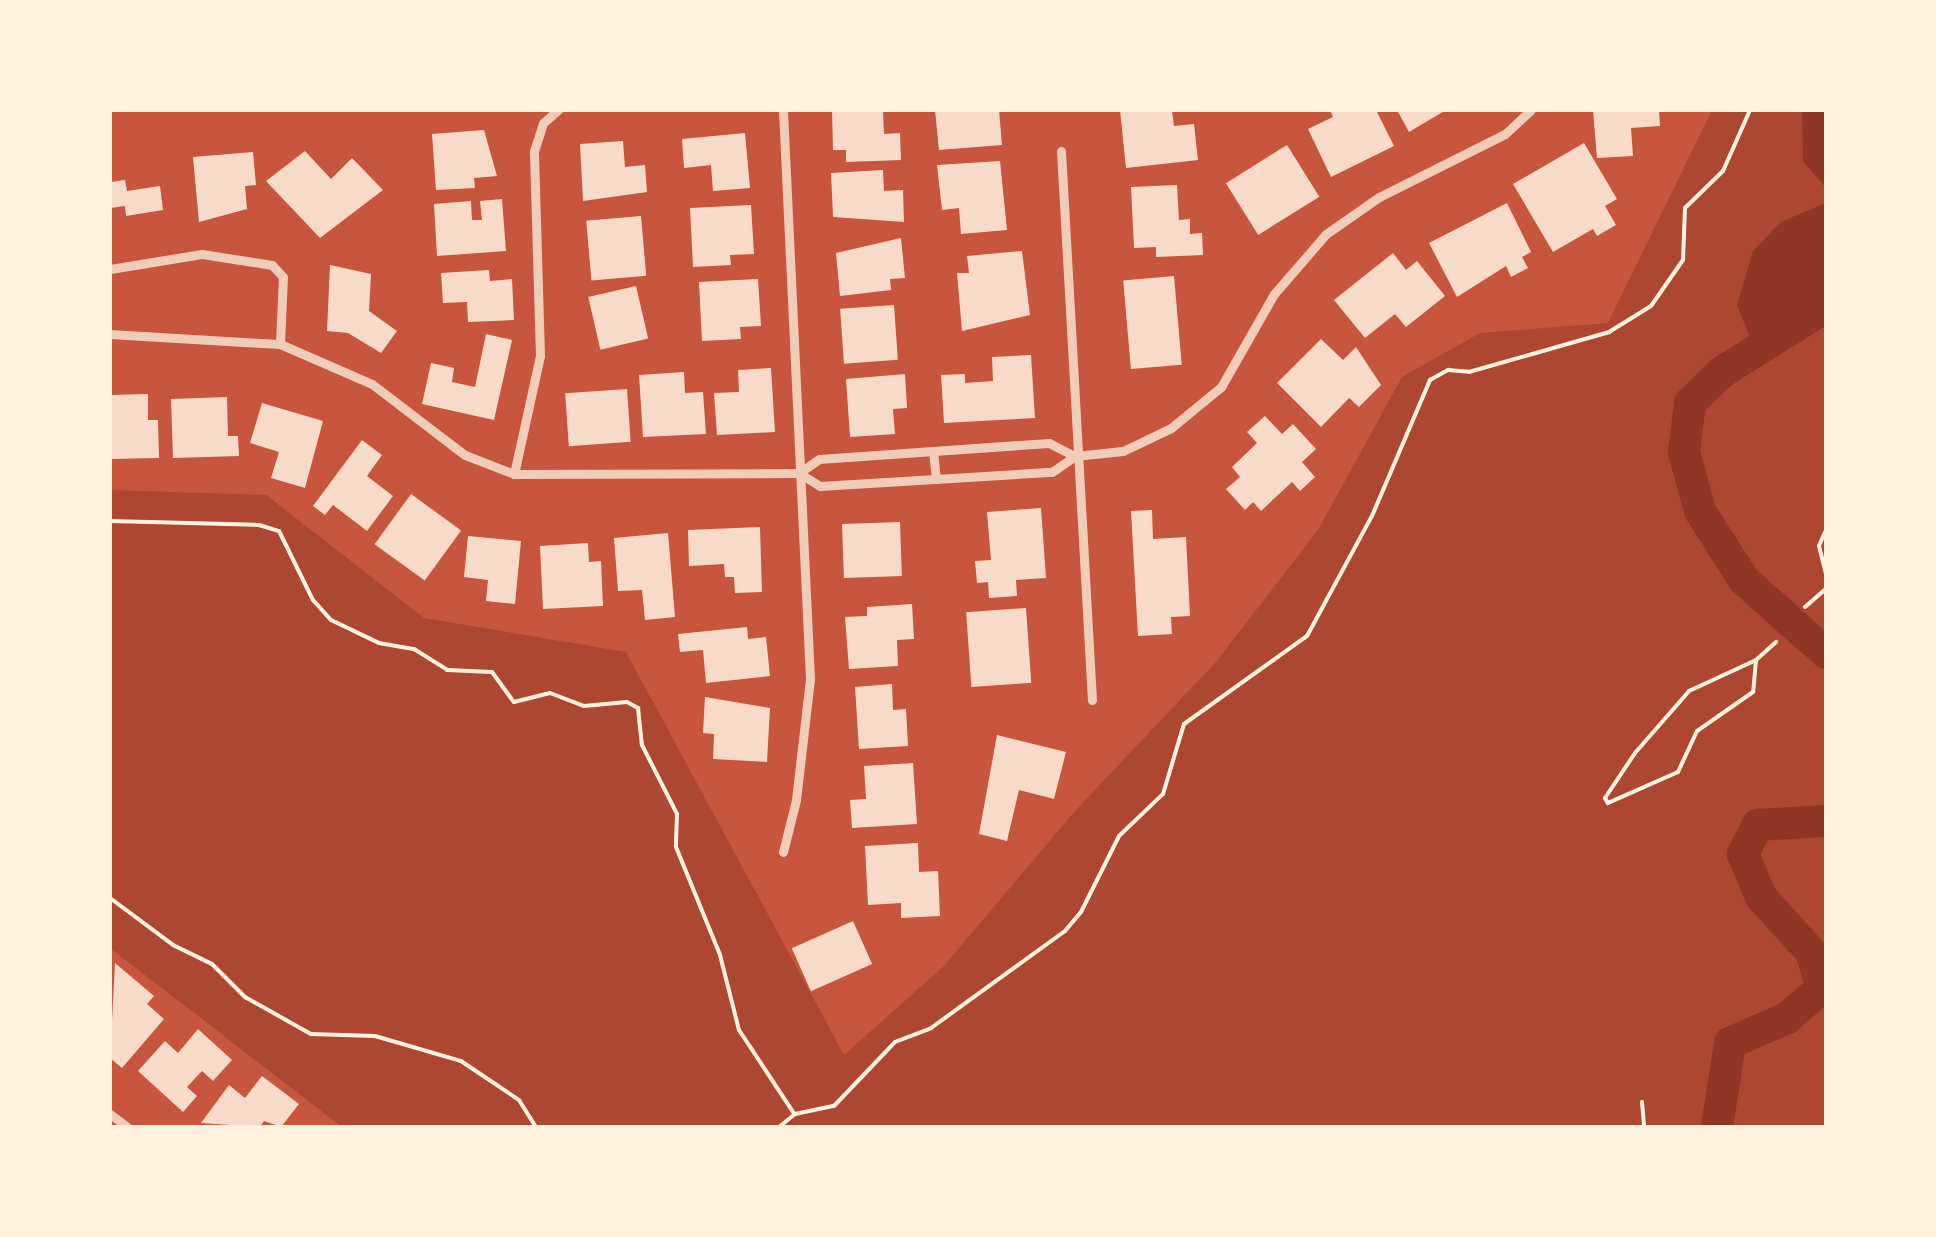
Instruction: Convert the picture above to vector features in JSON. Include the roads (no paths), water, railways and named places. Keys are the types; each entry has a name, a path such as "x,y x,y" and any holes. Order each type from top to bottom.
{"street":[{"path":"514,474 540,356 534,151 543,124 558,110"},
{"path":"783,110 810,679 796,800 783,852"},
{"path":"110,334 280,344 372,384 464,456 514,474 798,473 820,486 1052,472 1074,456 1123,451 1171,428 1220,388 1274,294 1326,234 1379,197 1505,134 1532,110"},
{"path":"1061,151 1074,456 1092,700"},
{"path":"110,269 202,254 272,264 284,277 280,344"},
{"path":"798,473 818,459 1049,443 1074,456"},
{"path":"933,451 936,479"},
{"path":"110,1114 127,1127"}],"waterway":[{"path":"1826,307 1722,372 1690,403 1684,452 1700,511 1744,580 1826,653"},
{"path":"1717,1127 1730,1043 1787,1018 1822,988 1811,952 1761,897 1743,854 1758,825 1826,821"}]}
